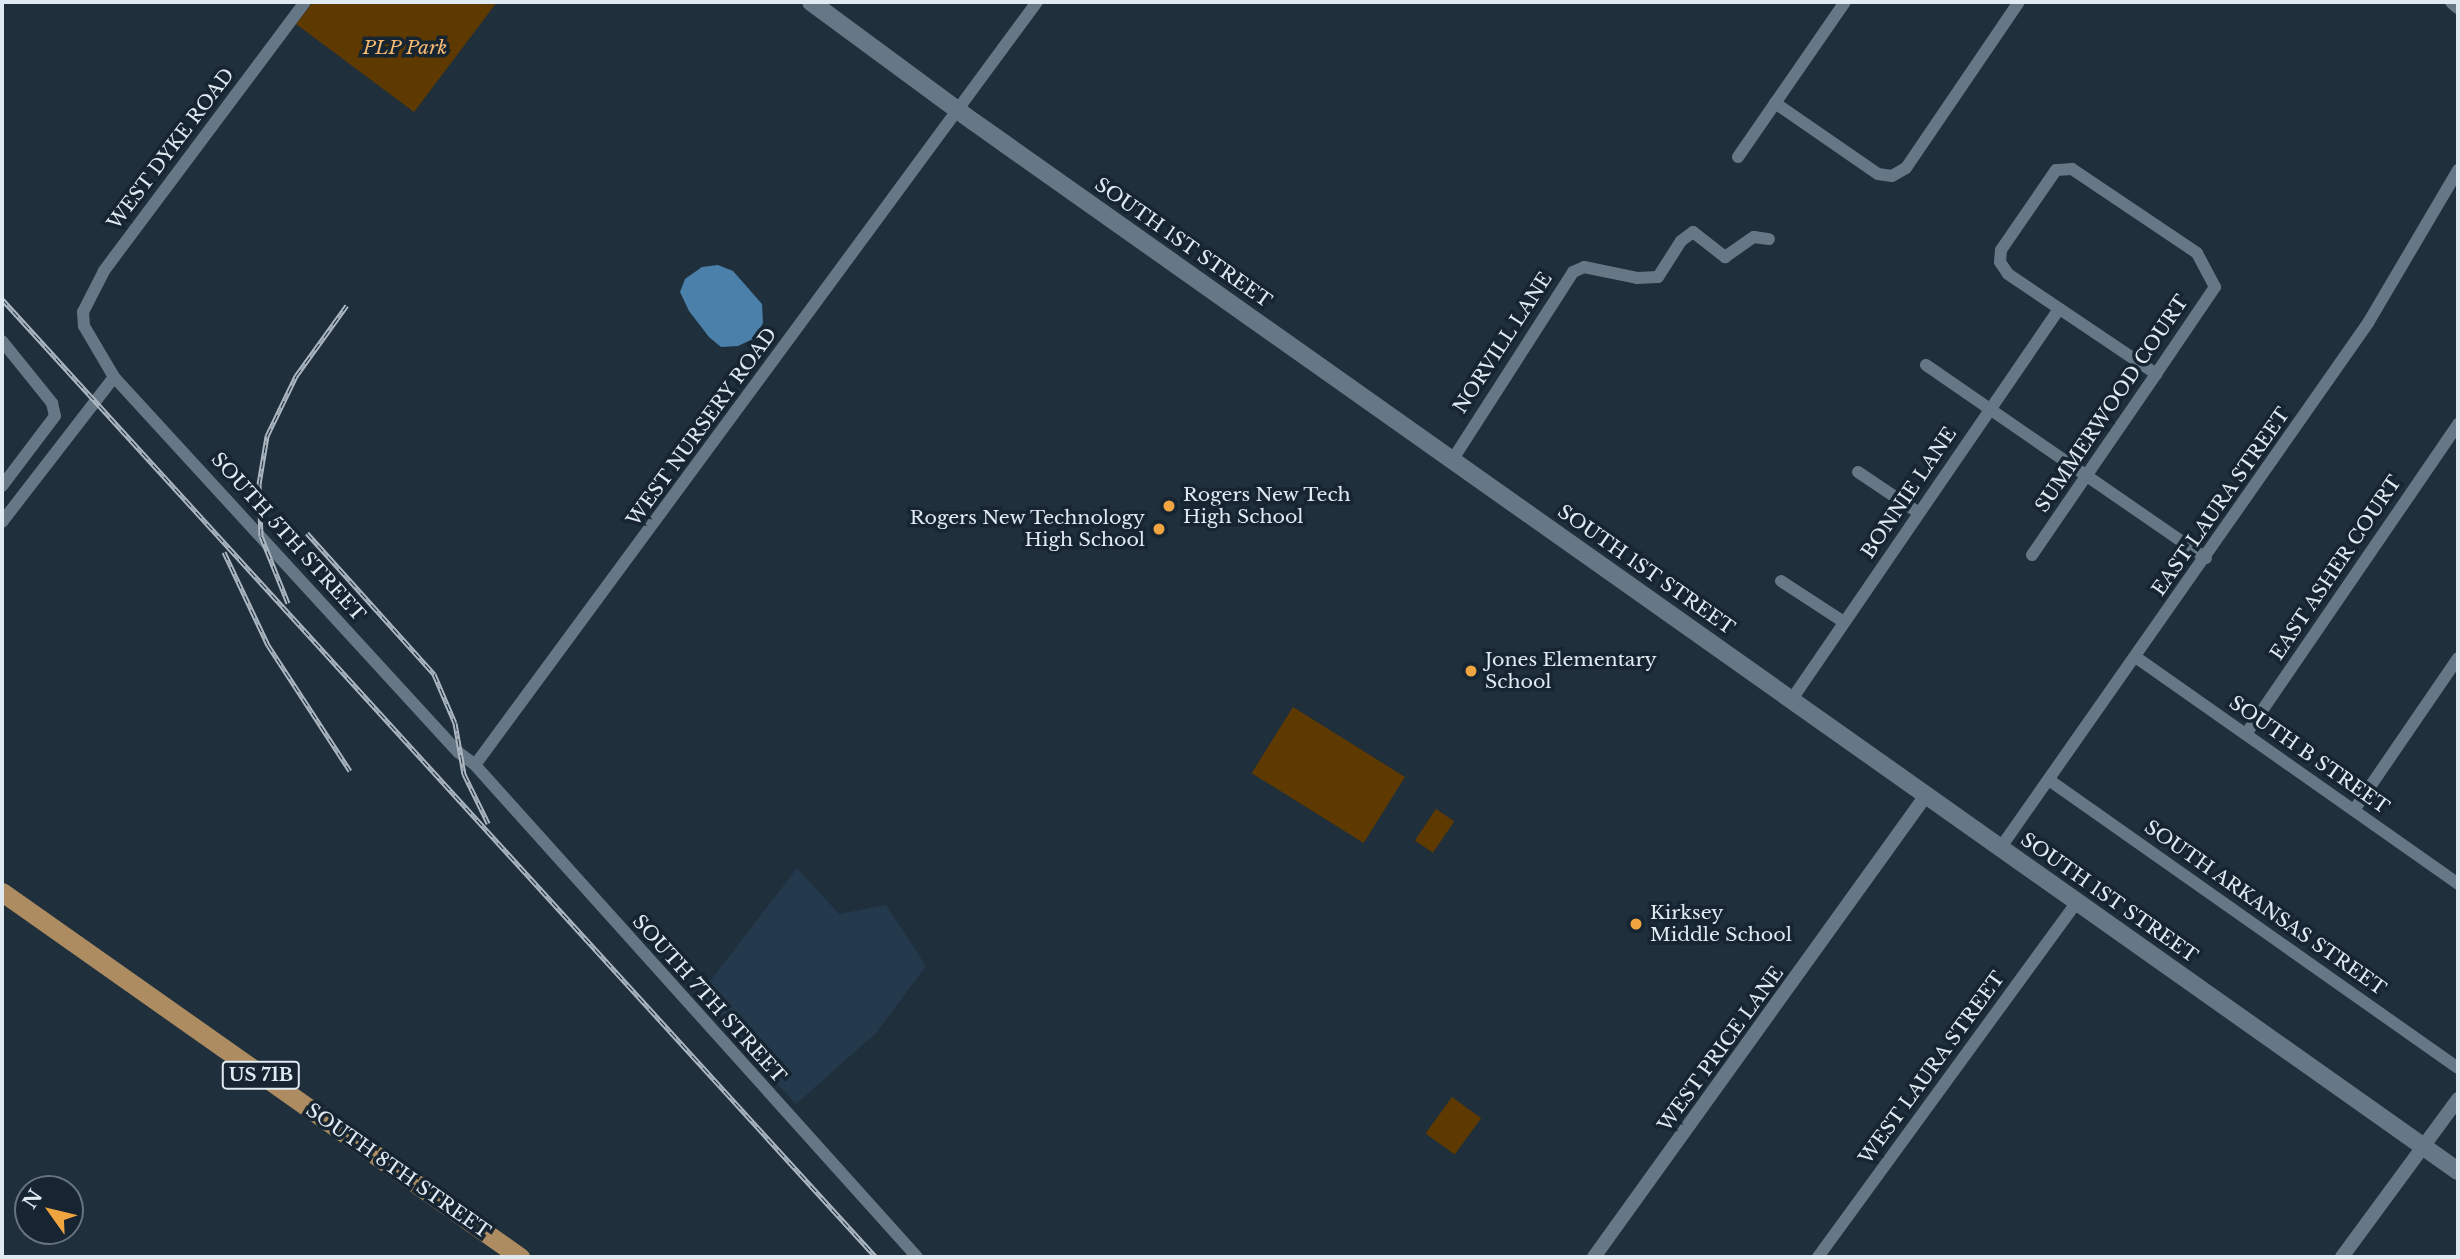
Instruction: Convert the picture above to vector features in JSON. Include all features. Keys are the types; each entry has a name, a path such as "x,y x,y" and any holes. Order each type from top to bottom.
{"main road":[{"name":"SOUTH 1ST STREET","path":"811,2 956,110 2458,1171"},
{"name":"SOUTH 8TH STREET","path":"2,892 520,1257"}],"street":[{"name":"WEST DYKE ROAD","path":"84,326 82,312 104,271 305,2"},
{"name":"WEST NURSERY ROAD","path":"475,765 1037,2"},
{"path":"1738,157 1845,2"},
{"path":"1775,103 1878,174 1892,176 1906,168 2019,2"},
{"path":"2452,2 2458,7"},
{"name":"SUMMERWOOD COURT","path":"2032,555 2215,287 2210,272 2196,253 2072,169 2056,170 2001,250 2000,262 2008,274 2058,310"},
{"name":"EAST LAURA STREET","path":"2001,847 2137,658 2368,323 2458,170"},
{"name":"NORVILL LANE","path":"1453,459 1573,272 1584,267 1637,278 1658,277 1681,241 1693,232 1725,257 1754,237 1769,239"},
{"path":"2058,310 2156,374"},
{"name":"BONNIE LANE","path":"1792,699 2058,310"},
{"name":"SOUTH 5TH STREET","path":"84,326 114,377 458,752 475,765"},
{"path":"2,341 52,403 55,416 2,486"},
{"path":"1926,365 2206,558"},
{"path":"2,522 114,377"},
{"name":"EAST ASHER COURT","path":"2246,734 2458,424"},
{"path":"1858,472 1919,513"},
{"path":"1781,581 1844,622"},
{"name":"SOUTH B STREET","path":"2137,658 2458,884"},
{"path":"2354,810 2458,658"},
{"name":"SOUTH 7TH STREET","path":"475,765 917,1257"},
{"name":"SOUTH ARKANSAS STREET","path":"2049,780 2458,1068"},
{"name":"WEST PRICE LANE","path":"1594,1257 1927,794"},
{"name":"WEST LAURA STREET","path":"1818,1257 2078,901"},
{"path":"2342,1257 2458,1099"}],"shaded area":[{"path":"797,868 839,914 886,905 926,966 876,1033 796,1104 697,998"}],"green space":[{"name":"PLP Park","path":"313,2 497,2 414,112 296,24"},
{"path":"1293,707 1405,777 1364,843 1252,773"},
{"path":"1436,809 1454,821 1433,853 1415,841"},
{"path":"1452,1097 1481,1118 1455,1155 1426,1133"}],"water":[{"path":"718,265 733,271 762,304 763,323 755,338 738,346 721,347 709,337 689,311 680,292 685,279 702,267"}],"railway":[{"path":"2,299 876,1257"},
{"path":"288,603 261,536 259,484 267,436 296,376 347,305"},
{"path":"307,533 434,674 455,723 464,774 488,823"},
{"path":"224,552 268,645 350,771"}],"place":[{"name":"Rogers New Tech High School","path":"1169,506"},
{"name":"Rogers New Technology High School","path":"1159,529"},
{"name":"Jones Elementary School","path":"1471,671"},
{"name":"Kirksey Middle School","path":"1636,924"}]}
